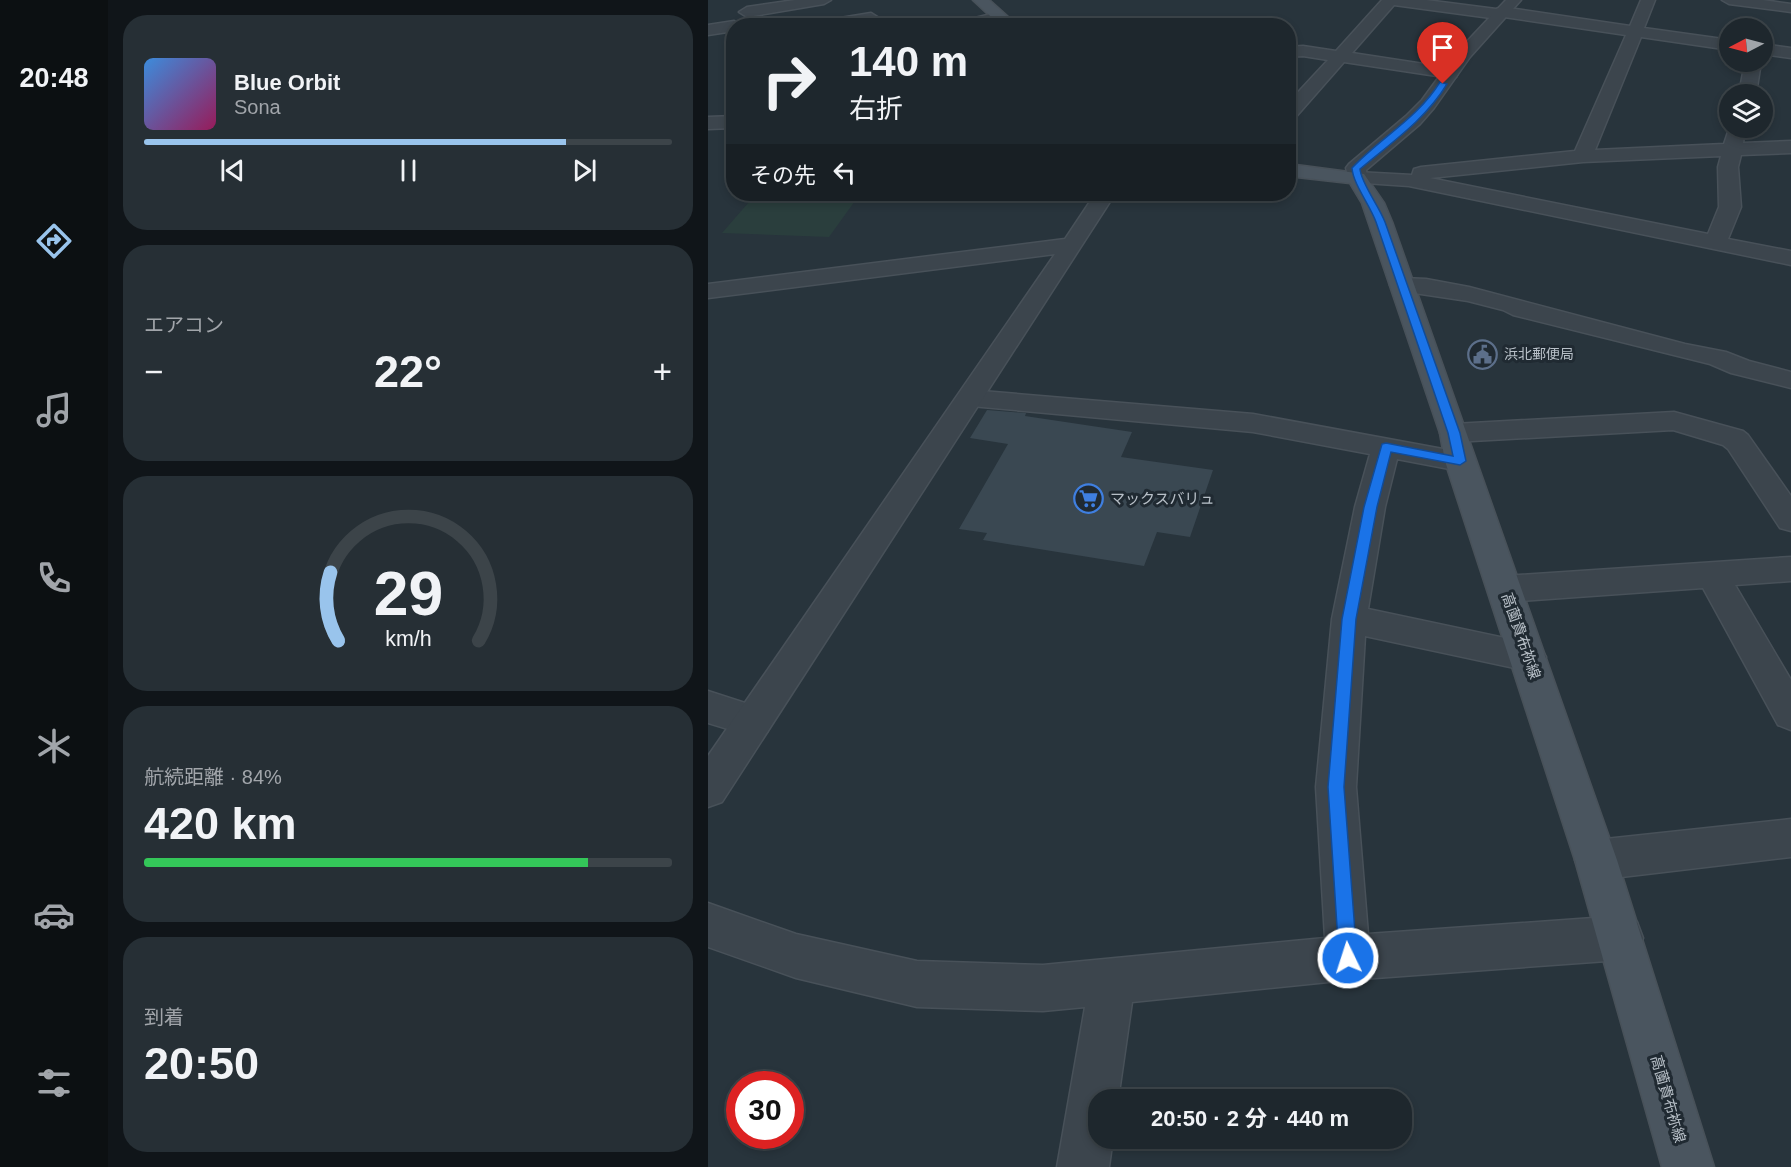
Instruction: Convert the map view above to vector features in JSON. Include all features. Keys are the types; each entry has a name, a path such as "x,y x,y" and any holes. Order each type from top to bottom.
{"main road":[{"path":"980,0 1001,18"},
{"path":"1296,171 1357,178"},
{"name":"高薗貴布祢線","path":"1357,178 1373,203 1402,285 1596,860 1688,1167"}],"street":[{"path":"748,15 824,0"},
{"path":"1001,18 1004,0"},
{"path":"1296,106 1391,0 1505,9 1719,43"},
{"path":"1582,156 1648,0"},
{"path":"1729,0 1766,2 1791,8"},
{"path":"1762,18 1766,2"},
{"path":"1505,9 1413,120 1356,168 1357,178 1409,180 1791,258"},
{"path":"708,30 726,27"},
{"path":"1773,51 1791,53"},
{"path":"1296,53 1450,73"},
{"path":"708,123 726,122"},
{"path":"1716,242 1730,207 1728,184 1735,138"},
{"path":"1409,180 1422,173 1582,156 1791,147"},
{"path":"708,789 1101,201"},
{"path":"708,291 1072,245"},
{"path":"1402,285 1425,286 1469,294 1512,305 1522,310 1558,317 1682,351 1717,358 1740,367 1791,380"},
{"path":"970,399 1253,423 1386,447 1457,447 1678,422 1733,438 1738,442 1791,520"},
{"path":"1348,958 1336,787 1349,619 1370,507 1386,447"},
{"path":"1505,589 1791,569"},
{"path":"1712,574 1791,714"},
{"path":"1349,619 1528,657"},
{"path":"708,707 754,721"},
{"path":"1596,860 1791,838"},
{"path":"708,925 796,956 917,984 1042,988 1112,983 1348,958 1621,938"},
{"path":"1083,1167 1112,983"}],"green space":[{"path":"750,201 855,201 829,237 722,233"}],"building":[{"name":"マックスバリュ","path":"987,410 1026,413 1025,416 1132,432 1121,457 1213,470 1190,537 1157,532 1144,566 983,540 987,533 959,529 1008,444 970,438"}],"place":[{"name":"浜北郵便局","path":"1483,354"},
{"name":"マックスバリュ","path":"1089,499"}],"route":[{"path":"1348,958 1336,787 1349,619 1370,507 1386,447 1460,461 1454,433 1381,222 1373,203 1357,178 1356,168 1413,120 1443,84"}]}
